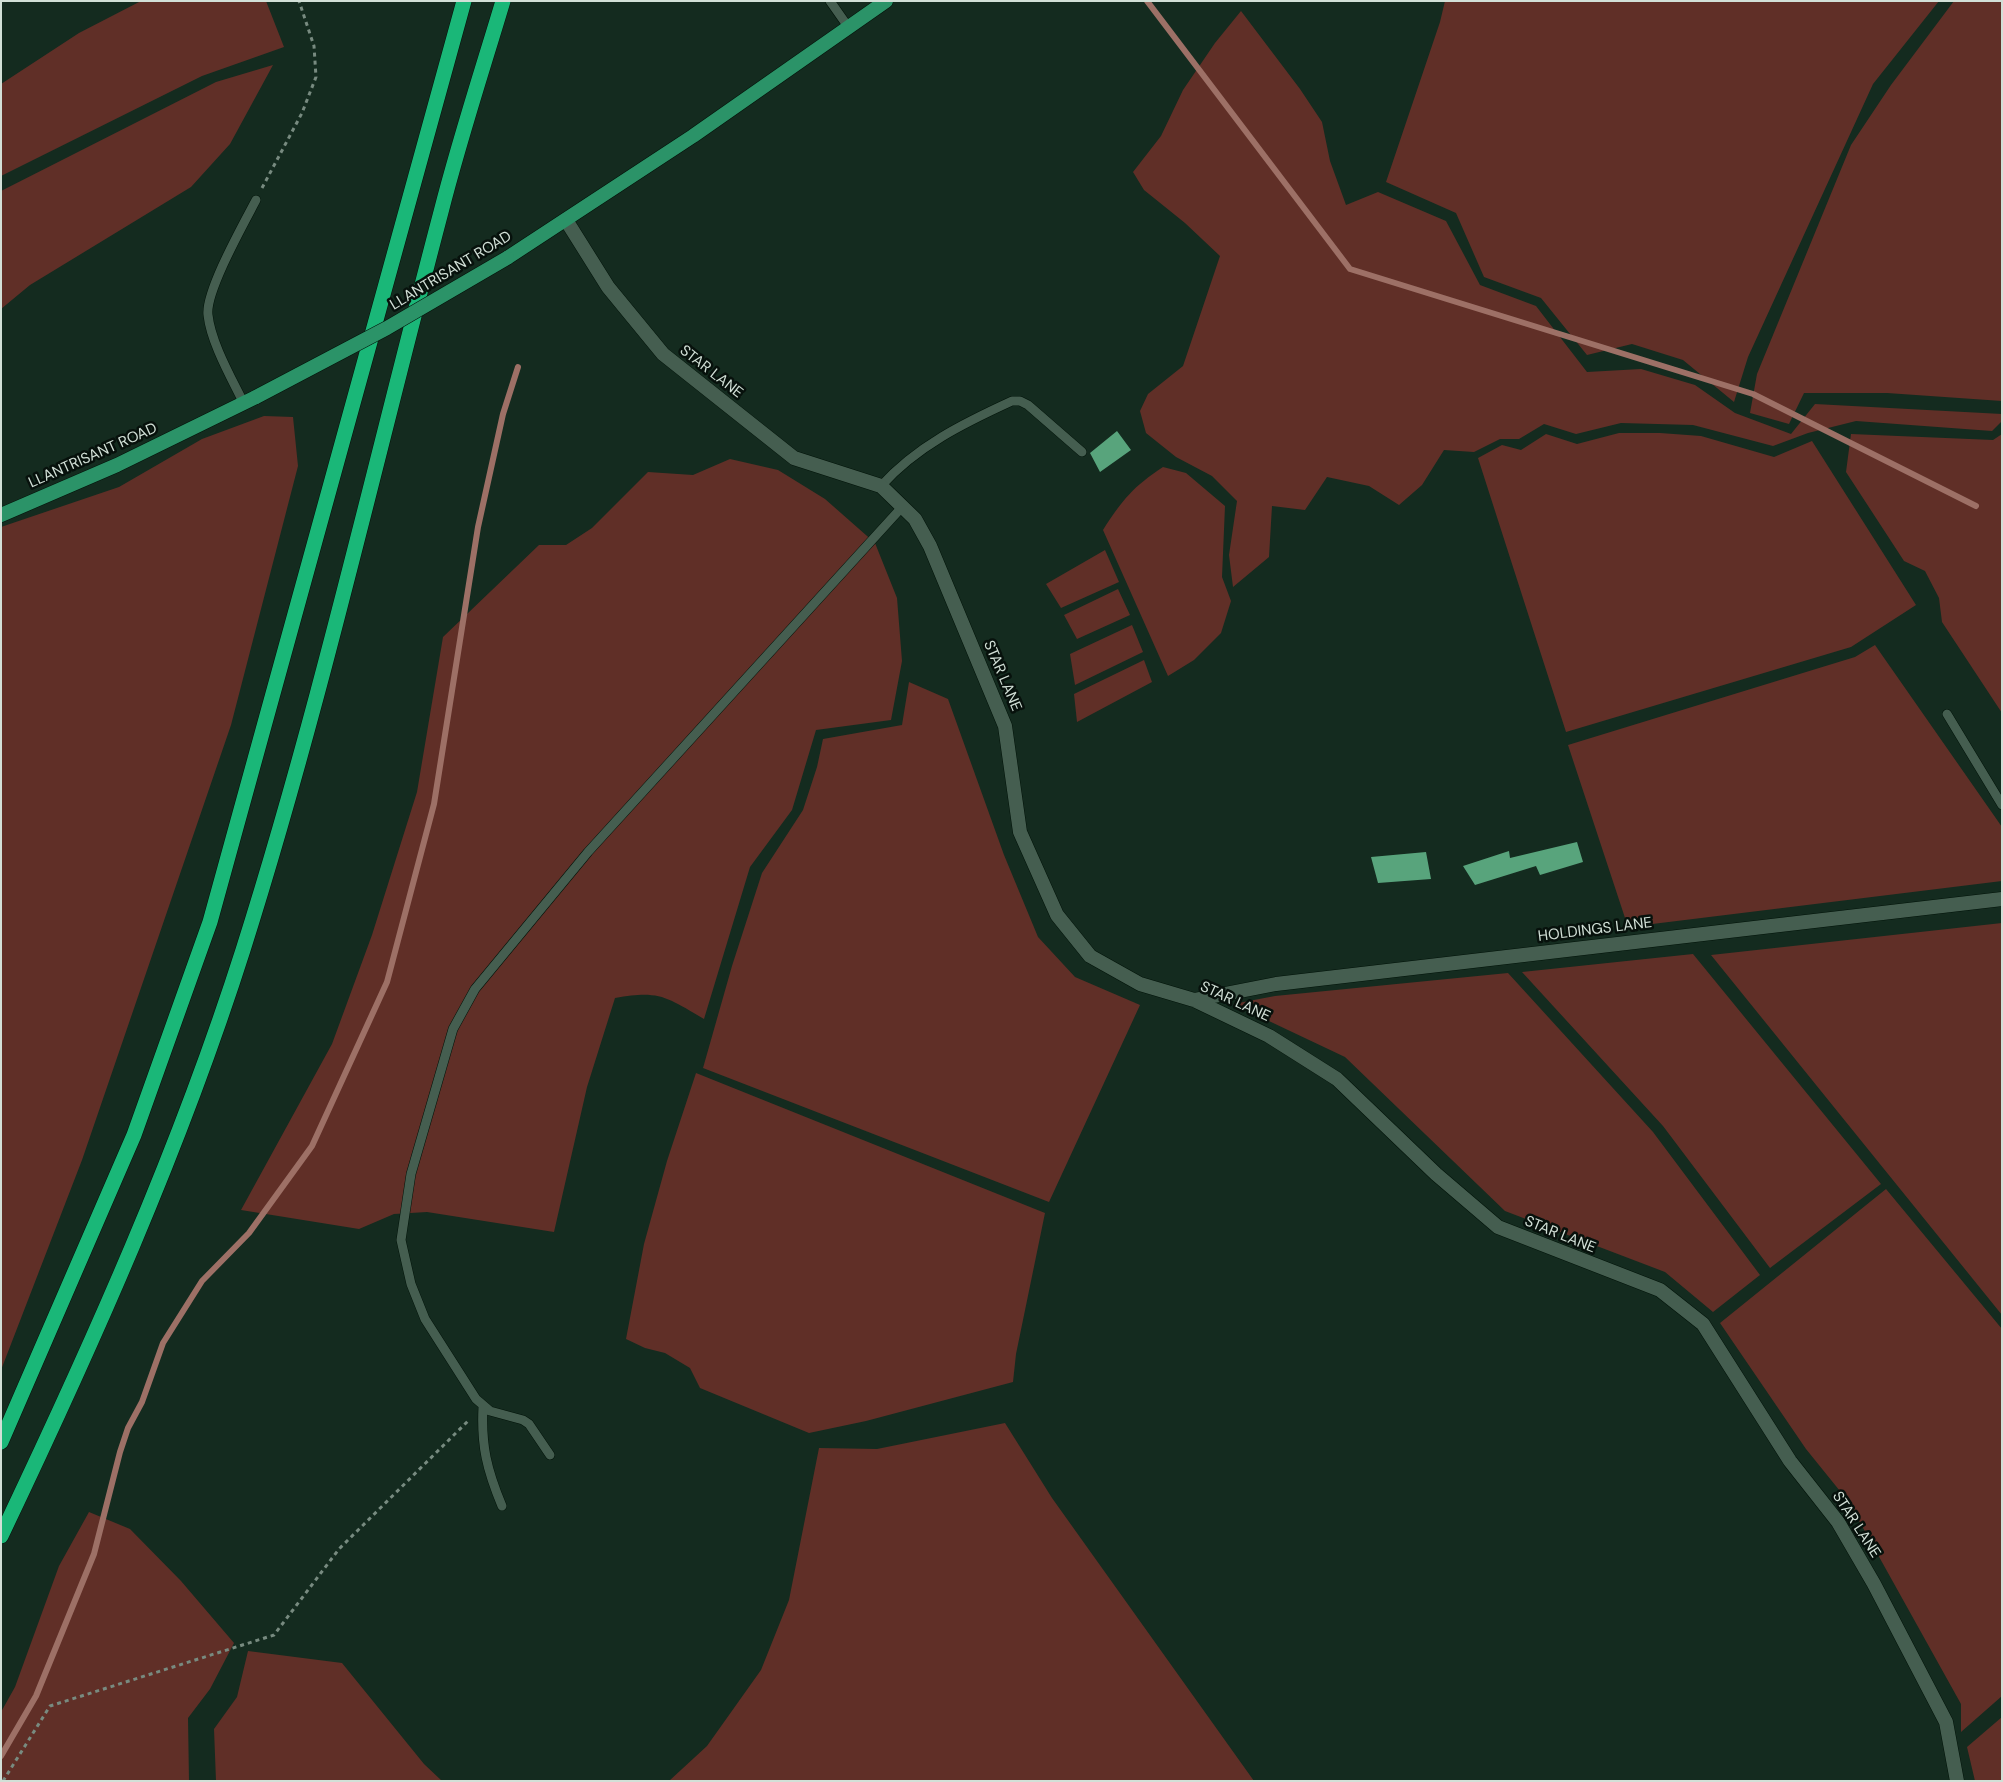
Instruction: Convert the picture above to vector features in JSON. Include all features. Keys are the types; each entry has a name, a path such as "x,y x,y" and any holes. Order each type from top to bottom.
{"highway":[{"path":"1,1442 134,1135 210,922 464,1"},
{"path":"1,1536 77,1378 171,1152 242,951 321,681 442,206 503,1"}],"main road":[{"name":"LLANTRISANT ROAD","path":"1,515 117,465 250,400 387,328 506,258 566,220 693,136 886,1"}],"street":[{"name":"STAR LANE","path":"566,220 608,287 662,354 794,458 881,486 915,519 930,546 1005,726 1020,832 1057,916 1090,956 1140,984 1194,1000 1268,1036 1337,1079 1436,1174 1498,1227 1660,1290 1703,1324 1790,1460 1838,1522 1874,1584 1946,1722 1957,1781"},
{"name":"HOLDINGS LANE","path":"1194,1000 1276,984 2002,899"}],"lane":[{"path":"830,1 849,28"},
{"path":"250,400 220,355 207,314 218,275 256,200"},
{"path":"881,486 896,469 938,439 1012,401 1020,401 1028,405 1082,452"},
{"path":"550,1455 529,1424 523,1420 490,1412 483,1407 450,1361 425,1319 411,1284 401,1240 411,1174 452,1029 475,989 588,852 903,506"},
{"path":"1947,714 2002,805"},
{"path":"483,1407 482,1436 488,1472 502,1506"}],"path":[{"path":"256,200 302,113 316,77 314,46 300,1"},
{"path":"3,1781 50,1706 274,1635 340,1549 483,1407"}],"shaded area":[{"path":"141,1 266,1 284,47 202,76 1,176 1,84 79,33"},
{"path":"1445,1 1939,1 1873,84 1748,357 1734,402 1683,360 1632,344 1587,355 1541,298 1484,277 1456,213 1386,182 1440,22"},
{"path":"1954,1 2002,1 2002,401 1887,393 1804,393 1789,424 1750,413 1757,374 1851,145 1891,85"},
{"path":"1241,11 1300,89 1322,122 1330,161 1346,205 1378,192 1446,221 1480,285 1536,306 1587,372 1641,369 1695,385 1735,413 1791,434 1815,404 2002,414 2002,421 1992,431 1856,421 1808,433 1773,446 1693,425 1621,423 1576,434 1544,424 1519,439 1500,439 1474,452 1444,450 1422,485 1399,505 1369,486 1327,477 1305,510 1272,506 1269,557 1233,587 1229,555 1237,501 1212,476 1176,457 1146,433 1140,411 1148,394 1183,366 1220,256 1185,223 1144,190 1133,172 1161,136 1183,90 1215,43"},
{"path":"273,65 230,144 191,187 30,285 1,309 1,191 216,82"},
{"path":"264,416 293,417 298,466 231,725 82,1160 1,1370 1,527 119,487 202,439"},
{"path":"1619,433 1701,436 1774,457 1812,441 1916,605 1851,647 1566,732 1478,458 1502,445 1521,450 1546,434 1577,444"},
{"path":"1851,434 1993,440 2002,434 2002,713 1942,622 1939,598 1925,571 1904,561 1846,472"},
{"path":"730,459 778,470 825,499 875,543 897,598 902,661 891,720 816,730 792,810 750,867 704,1019 662,997 643,995 615,998 587,1087 554,1232 427,1212 394,1214 359,1229 241,1210 332,1044 372,935 417,792 443,637 539,545 566,545 592,528 648,472 693,475"},
{"path":"1163,467 1186,473 1225,506 1222,577 1231,601 1221,633 1194,660 1168,676 1103,530 1129,494"},
{"path":"1105,550 1119,582 1061,608 1046,584"},
{"path":"1118,589 1130,615 1077,639 1064,615"},
{"path":"1132,625 1143,652 1075,685 1070,654"},
{"path":"1875,645 2002,827 2002,881 1628,927 1568,745 1855,657"},
{"path":"1144,660 1152,682 1077,722 1074,694"},
{"path":"909,682 948,699 1004,855 1038,937 1075,977 1140,1005 1049,1202 703,1068 732,966 762,873 803,810 817,767 823,739 902,725"},
{"path":"2002,923 2002,1315 1711,955"},
{"path":"1693,954 1881,1184 1770,1268 1663,1126 1522,972"},
{"path":"1508,973 1653,1132 1760,1275 1713,1312 1665,1272 1505,1211 1345,1057 1233,1004 1275,996"},
{"path":"696,1073 1045,1213 1016,1354 1013,1382 866,1421 809,1433 700,1388 690,1368 665,1353 645,1348 626,1339 644,1244 667,1161"},
{"path":"1886,1189 2002,1329 2002,1696 1961,1732 1961,1704 1848,1501 1806,1449 1720,1323"},
{"path":"1005,1423 1052,1498 1254,1781 669,1781 707,1746 761,1670 789,1600 819,1448 877,1449"},
{"path":"89,1512 130,1529 181,1581 234,1643 210,1689 188,1718 189,1781 1,1781 1,1712 15,1687 59,1566"},
{"path":"248,1651 342,1663 424,1764 442,1781 216,1781 214,1729 237,1697"},
{"path":"2002,1717 2002,1781 1975,1781 1967,1747"}],"building":[{"path":"1117,431 1131,450 1100,472 1090,453"},
{"path":"1577,842 1583,862 1540,875 1536,866 1475,885 1463,866 1509,851 1510,858"},
{"path":"1426,852 1431,879 1378,883 1371,857"}],"waterway":[{"path":"1147,1 1350,269 1753,394 1976,506"},
{"path":"1,1756 36,1696 94,1554 120,1452 128,1428 142,1402 163,1343 202,1281 249,1233 312,1146 387,982 434,804 478,527 503,414 518,367"}]}
